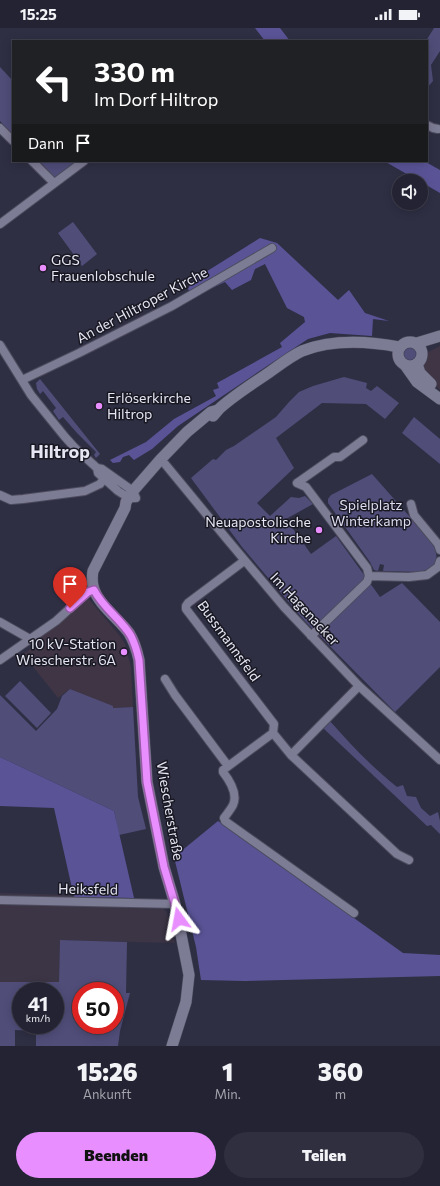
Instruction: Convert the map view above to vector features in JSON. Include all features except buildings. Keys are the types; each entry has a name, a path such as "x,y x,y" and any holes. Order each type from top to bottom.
{"main road":[{"path":"420,348 440,336"},
{"path":"94,590 92,585 93,571 131,499 163,462 215,415 218,410 251,384 291,357 318,346 337,342 348,342 401,356 414,366 422,357 420,348 412,341 403,344 401,356 417,382 440,398"},
{"path":"420,348 440,342"},
{"path":"417,364 423,377 440,393"},
{"name":"Wiescherstraße","path":"94,590 101,601 130,635 137,650 140,666 147,782 164,867 175,904 189,975 186,1002 172,1046"}],"street":[{"path":"428,126 433,128 440,128"},
{"path":"0,128 12,140"},
{"path":"33,162 54,184"},
{"path":"0,224 83,162"},
{"name":"An der Hiltroper Kirche","path":"22,380 79,354 172,306 272,248"},
{"path":"0,345 40,406 65,438 96,468 98,473 106,476 131,499"},
{"path":"311,636 367,582 369,576 366,568 306,487 297,483 334,457 340,457 363,440"},
{"name":"Im Hagenacker","path":"163,462 244,561 284,607 359,686 440,760"},
{"path":"0,495 11,500 23,500 85,491 100,484 106,476"},
{"path":"412,504 414,514 438,544 440,550"},
{"name":"Bussmannsfeld","path":"244,561 186,606 190,614 274,724 273,733 291,754 396,854 409,860"},
{"path":"369,576 409,577 427,575 439,566"},
{"path":"0,660 63,615 88,592 94,590"},
{"path":"0,622 30,639"},
{"path":"165,679 175,696 228,766"},
{"path":"291,754 359,686"},
{"path":"273,733 223,770 233,788 234,796 234,804 224,818 225,821 354,913"},
{"name":"Heiksfeld","path":"0,900 175,904"}],"shaded area":[{"path":"255,28 280,28 289,40 264,40"},
{"path":"386,162 426,162 440,170 440,193 428,186 428,174 407,174"},
{"path":"260,238 277,243 338,300 349,290 365,313 389,321 373,319 372,336 330,333 308,339 178,426 152,449 134,460 129,455 123,457 120,462 113,463 110,460 146,442 174,419 216,396 213,390 219,388 217,383 282,347 280,343 305,322 304,317 287,308 265,264 255,269 251,280 232,290 225,282 193,297 188,289 193,280"},
{"path":"440,346 440,390 428,379 422,365 424,354"},
{"path":"88,598 125,644 131,667 133,707 113,708 70,689 58,698 23,654 36,645 33,641"},
{"path":"0,757 114,811 134,898 74,897 54,808 0,806"},
{"path":"218,821 403,953 440,955 440,976 245,981 201,980 196,947 174,857"},
{"path":"0,893 74,895 72,906 163,909 167,912 175,943 60,940 59,982 0,982"}],"green space":[{"path":"434,28 440,28 440,51 431,65 433,81 428,87 428,40 427,40"},
{"path":"0,67 12,80 12,134 0,121"},
{"path":"40,162 78,162 58,177 54,177"},
{"path":"73,222 97,254 82,266 58,233"},
{"path":"410,348 414,350 416,354 414,358 410,360 406,358 404,354 406,350"},
{"path":"344,377 367,383 366,388 371,391 377,386 399,403 385,419 366,404 322,403 276,438 294,468 257,503 270,516 291,497 299,498 305,496 313,504 286,519 311,554 336,536 380,597 402,583 440,622 440,667 395,712 304,620 242,547 191,478 213,459 216,460 226,450 276,417 299,392 313,386"},
{"path":"40,379 100,454 96,458 94,455 96,452 63,417 59,420 53,411 56,408 43,391 40,394 36,383"},
{"path":"414,417 440,439 440,464 402,433"},
{"name":"Spielplatz Winterkamp","path":"372,474 432,542 436,553 436,562 430,568 419,572 383,571 384,565 380,564 378,571 374,570 370,562 328,503 328,499 331,495"},
{"path":"20,681 51,713 37,728 5,696"},
{"path":"70,689 113,706 113,708 133,707 138,797 146,829 119,835 114,811 0,757 0,695 36,731 57,709 62,696"},
{"path":"329,720 353,746 397,787 403,785 407,796 416,797 421,808 430,816 438,812 440,834 431,825 427,826 323,728"},
{"path":"60,940 127,942 126,993 130,993 124,1016 124,982 72,982 72,1034 120,1034 118,1046 36,1046 36,1034 64,1034 64,982 59,982"},
{"path":"0,982 12,982 12,1034 15,1034 15,1046 0,1046"}],"place":[{"name":"GGS Frauenlobschule","path":"43,268"},
{"name":"Erlöserkirche Hiltrop","path":"99,406"},
{"name":"Neuapostolische Kirche","path":"319,530"},
{"name":"10 kV-Station Wiescherstr. 6A","path":"124,652"}],"district":[{"name":"Hiltrop","path":"60,452"}],"route":[{"path":"70,608 88,592 94,590 101,601 125,628 137,650 139,660 147,782 164,867 179,919"}]}
